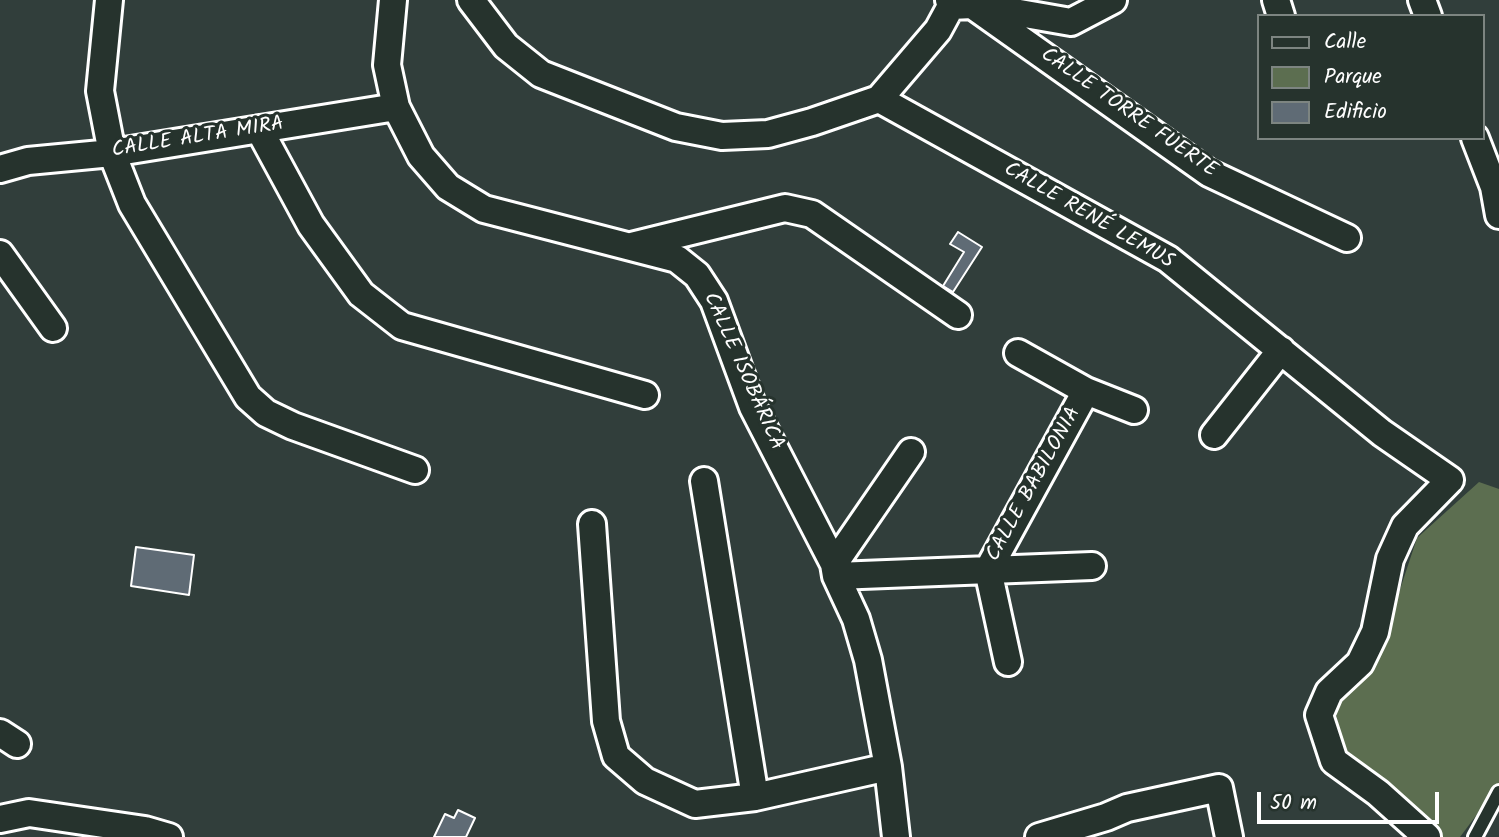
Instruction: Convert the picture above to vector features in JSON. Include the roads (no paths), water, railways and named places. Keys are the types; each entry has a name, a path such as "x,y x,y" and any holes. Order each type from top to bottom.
{"street":[{"path":"109,0 100,91 112,153 132,204 248,397 266,413 293,425 415,470"},
{"name":"CALLE ISOBÁRICA","path":"393,0 387,65 396,107 421,156 448,187 484,209 677,259 697,275 714,301 753,407 835,570 856,619 868,660 888,766 896,837"},
{"path":"471,0 506,46 541,74 676,127 722,136 768,134 813,122 878,99 957,4 1071,22 1114,0"},
{"name":"CALLE TORRE FUERTE","path":"957,4 1209,173 1347,238"},
{"name":"CALLE RENÉ LEMUS","path":"878,99 1168,259 1382,433 1450,481 1405,526 1390,559 1375,632 1360,663 1329,692 1319,715 1334,761 1378,793 1427,837"},
{"name":"CALLE ALTA MIRA","path":"0,169 29,162 112,153 396,107"},
{"path":"259,129 312,225 361,294 402,326 645,395"},
{"path":"1476,140 1494,187 1499,215"},
{"path":"629,247 785,208 812,214 958,315"},
{"path":"0,254 53,328"},
{"path":"1214,435 1281,350"},
{"path":"1018,354 1086,391 1134,410"},
{"name":"CALLE BABILONIA","path":"1008,662 988,570 1086,391"},
{"path":"835,570 911,452"},
{"path":"704,481 755,797"},
{"path":"593,524 606,721 616,755 645,781 695,804 755,797 888,766"},
{"path":"835,570 988,570 1092,566"},
{"path":"1038,837 1109,827 1127,808 1219,789 1229,837"},
{"path":"0,819 29,813 145,830 169,837"}],"lane":[{"path":"1475,837 1499,792"}]}
